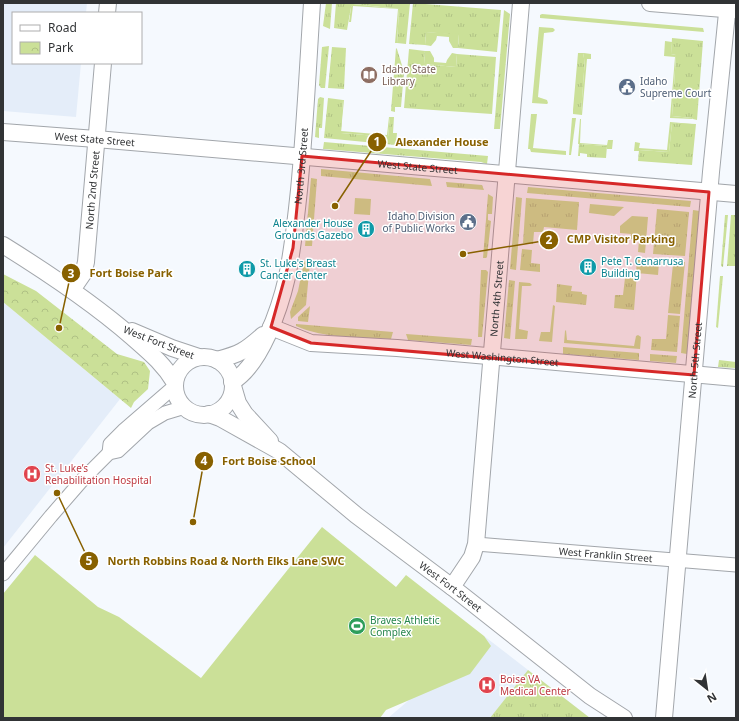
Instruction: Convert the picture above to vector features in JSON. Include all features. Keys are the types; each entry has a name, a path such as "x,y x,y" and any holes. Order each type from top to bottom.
{"street":[{"name":"North 3rd Street","path":"233,384 242,376 260,350 271,327 287,278 293,248 302,156 312,3"},
{"name":"North 4th Street","path":"452,587 472,557 476,544 521,3"},
{"path":"650,3 731,8"},
{"name":"North 5th Street","path":"664,718 709,192 731,8"},
{"name":"North 2nd Street","path":"72,290 83,274 86,262 103,64"},
{"name":"West State Street","path":"3,132 302,156 736,194"},
{"name":"West Fort Street","path":"3,245 72,290 119,326 160,361 175,385"},
{"name":"West Fort Street","path":"119,326 172,348 199,357"},
{"name":"North 3rd Street","path":"217,360 235,355 248,348 271,327"},
{"name":"West Washington Street","path":"271,327 311,344 396,348 736,378"},
{"path":"199,357 208,357 217,360 223,364 228,371 233,384 231,396 226,404 218,411 209,414 192,412 179,401 176,394 175,385 179,370 191,360 199,357"},
{"name":"West Fort Street","path":"233,384 238,403 245,414 279,452"},
{"path":"109,453 110,444 175,385"},
{"path":"3,574 60,505 109,453 118,452 148,423 165,413 185,407"},
{"name":"West Fort Street","path":"209,414 220,418 279,452 362,519 452,587 590,696 624,718"},
{"name":"West Franklin Street","path":"476,544 736,565"}],"highlighted area":[{"path":"302,156 709,192 694,375 311,343 271,327 293,248"}],"shaded area":[{"path":"3,3 87,3 86,12 12,12 12,64 81,64 76,117 3,111"},
{"name":"St. Luke’s Rehabilitation Hospital","path":"3,302 120,399 3,548"},
{"name":"Boise VA Medical Center","path":"484,636 590,718 388,718"}],"green space":[{"path":"326,3 332,3 330,29 323,26"},
{"path":"336,3 410,3 406,44 397,43 399,9 354,4 351,7 347,30 334,28"},
{"path":"413,3 501,10 497,52 458,48 459,35 426,32 425,45 409,44"},
{"path":"353,4 399,9 397,43 395,43 398,9 353,6 351,22 349,22 351,7"},
{"path":"504,10 510,14 500,129 494,129"},
{"path":"540,15 703,28 704,32 540,18"},
{"path":"539,27 553,28 555,30 553,32 544,33 538,97 547,100 547,104 532,103"},
{"path":"426,32 459,34 458,48 453,48 449,41 449,37 437,36 436,40 431,46 425,45"},
{"path":"672,38 703,41 697,120 672,116 676,55 671,54"},
{"path":"665,41 672,42 671,54 676,55 672,116 693,119 670,118 675,57 664,56"},
{"path":"329,46 325,88 321,88 319,85 322,47"},
{"path":"332,47 346,48 344,89 328,88"},
{"path":"396,48 404,72 401,107 395,107 395,112 391,111"},
{"path":"409,49 425,51 424,64 456,67 457,54 496,57 492,114 404,108"},
{"path":"425,51 430,51 434,58 434,62 446,63 452,53 457,54 456,67 424,64"},
{"path":"578,53 584,53 583,58 585,58 581,113 573,110"},
{"path":"584,53 591,54 591,59 587,59 582,115 573,114 573,110 576,110 576,112 581,112 585,58 583,58"},
{"path":"320,97 324,98 322,128 319,128 319,138 315,137 318,99"},
{"path":"328,98 343,100 341,133 388,137 390,117 394,117 393,133 397,133 396,145 324,138"},
{"path":"343,100 341,131 387,135 390,117 388,137 341,133 340,131"},
{"path":"531,114 537,114 533,148 566,151 566,155 531,152 530,149 528,149"},
{"path":"572,118 576,118 571,155 569,155"},
{"path":"580,119 580,143 607,145 608,140 613,140 612,149 607,149 607,146 578,144"},
{"path":"670,122 692,125 672,123 669,152 634,151 635,142 640,143 639,148 667,150"},
{"path":"672,123 696,124 692,165 638,161 639,150 669,152"},
{"path":"324,142 488,156 487,164 481,162 323,149"},
{"path":"579,144 607,146 606,158 587,157 587,154 580,153 580,156 578,156"},
{"path":"321,169 430,179 432,186 321,176"},
{"path":"311,178 317,179 312,246 305,246"},
{"path":"446,182 482,185 484,190 447,187"},
{"path":"528,187 691,201 690,207 527,193"},
{"path":"488,194 493,197 492,214 488,214 488,220 491,221 487,257 483,258"},
{"path":"516,197 522,198 516,270 510,269"},
{"path":"355,198 371,199 370,215 354,214"},
{"path":"526,198 579,202 577,230 544,227 543,232 534,232 533,244 523,243"},
{"path":"590,204 624,207 614,216 589,213"},
{"path":"657,209 689,212 685,256 653,254"},
{"path":"693,210 700,211 687,354 681,353"},
{"path":"725,215 728,215 723,267 721,266"},
{"path":"731,215 736,215 736,260 735,266 727,266"},
{"path":"632,216 648,217 645,253 638,252 639,240 630,239 631,234 620,233 620,226"},
{"path":"522,249 532,250 531,263 540,264 540,272 520,270"},
{"path":"637,259 685,262 680,314 668,313 673,264 659,263 658,275 637,273 634,310 614,308 615,295 623,295 625,278 629,279 629,273 636,273"},
{"path":"304,261 310,262 306,305 291,319 290,312 298,291"},
{"path":"481,270 486,270 488,272 482,337 478,337"},
{"path":"3,274 36,291 117,354 144,362 150,371 148,389 134,402 131,408 3,302"},
{"path":"720,276 723,276 718,328 716,327"},
{"path":"509,280 515,281 510,339 504,338"},
{"path":"519,282 530,283 532,285 522,286 519,329 528,331 527,339 515,339"},
{"path":"557,284 572,286 571,291 582,292 582,294 587,295 586,305 556,302"},
{"path":"553,305 555,306 552,342 539,341 541,332 550,332"},
{"path":"310,306 308,322 298,321 298,317"},
{"path":"668,315 680,316 677,352 651,350 652,339 666,339"},
{"path":"296,324 393,332 391,339 343,337 307,330 296,326"},
{"path":"566,330 567,340 634,346 636,336 638,335 641,337 640,349 564,343"},
{"path":"406,334 472,339 471,345 408,340"},
{"path":"563,347 639,353 639,360 563,354"},
{"path":"650,354 677,356 676,363 650,361"},
{"path":"719,360 736,362 736,368 718,367"},
{"name":"Braves Athletic Complex","path":"322,527 396,587 406,575 484,636 491,646 470,674 386,710 380,718 3,718 3,594 35,555 98,607 119,617 201,678"},
{"path":"528,670 590,718 490,718"}],"place":[{"name":"Idaho State Library","path":"369,75"},
{"name":"Idaho Supreme Court","path":"627,87"},
{"name":"Alexander House","path":"335,206"},
{"name":"Idaho Division of Public Works","path":"468,222"},
{"name":"Alexander House Grounds Gazebo","path":"366,229"},
{"name":"CMP Visitor Parking","path":"463,254"},
{"name":"Pete T. Cenarrusa Building","path":"588,267"},
{"name":"St. Luke's Breast Cancer Center","path":"247,269"},
{"name":"Fort Boise Park","path":"59,328"},
{"name":"St. Luke’s Rehabilitation Hospital","path":"32,474"},
{"name":"North Robbins Road & North Elks Lane SWC","path":"57,493"},
{"name":"Fort Boise School","path":"193,522"},
{"name":"Braves Athletic Complex","path":"357,626"},
{"name":"Boise VA Medical Center","path":"487,685"}]}
